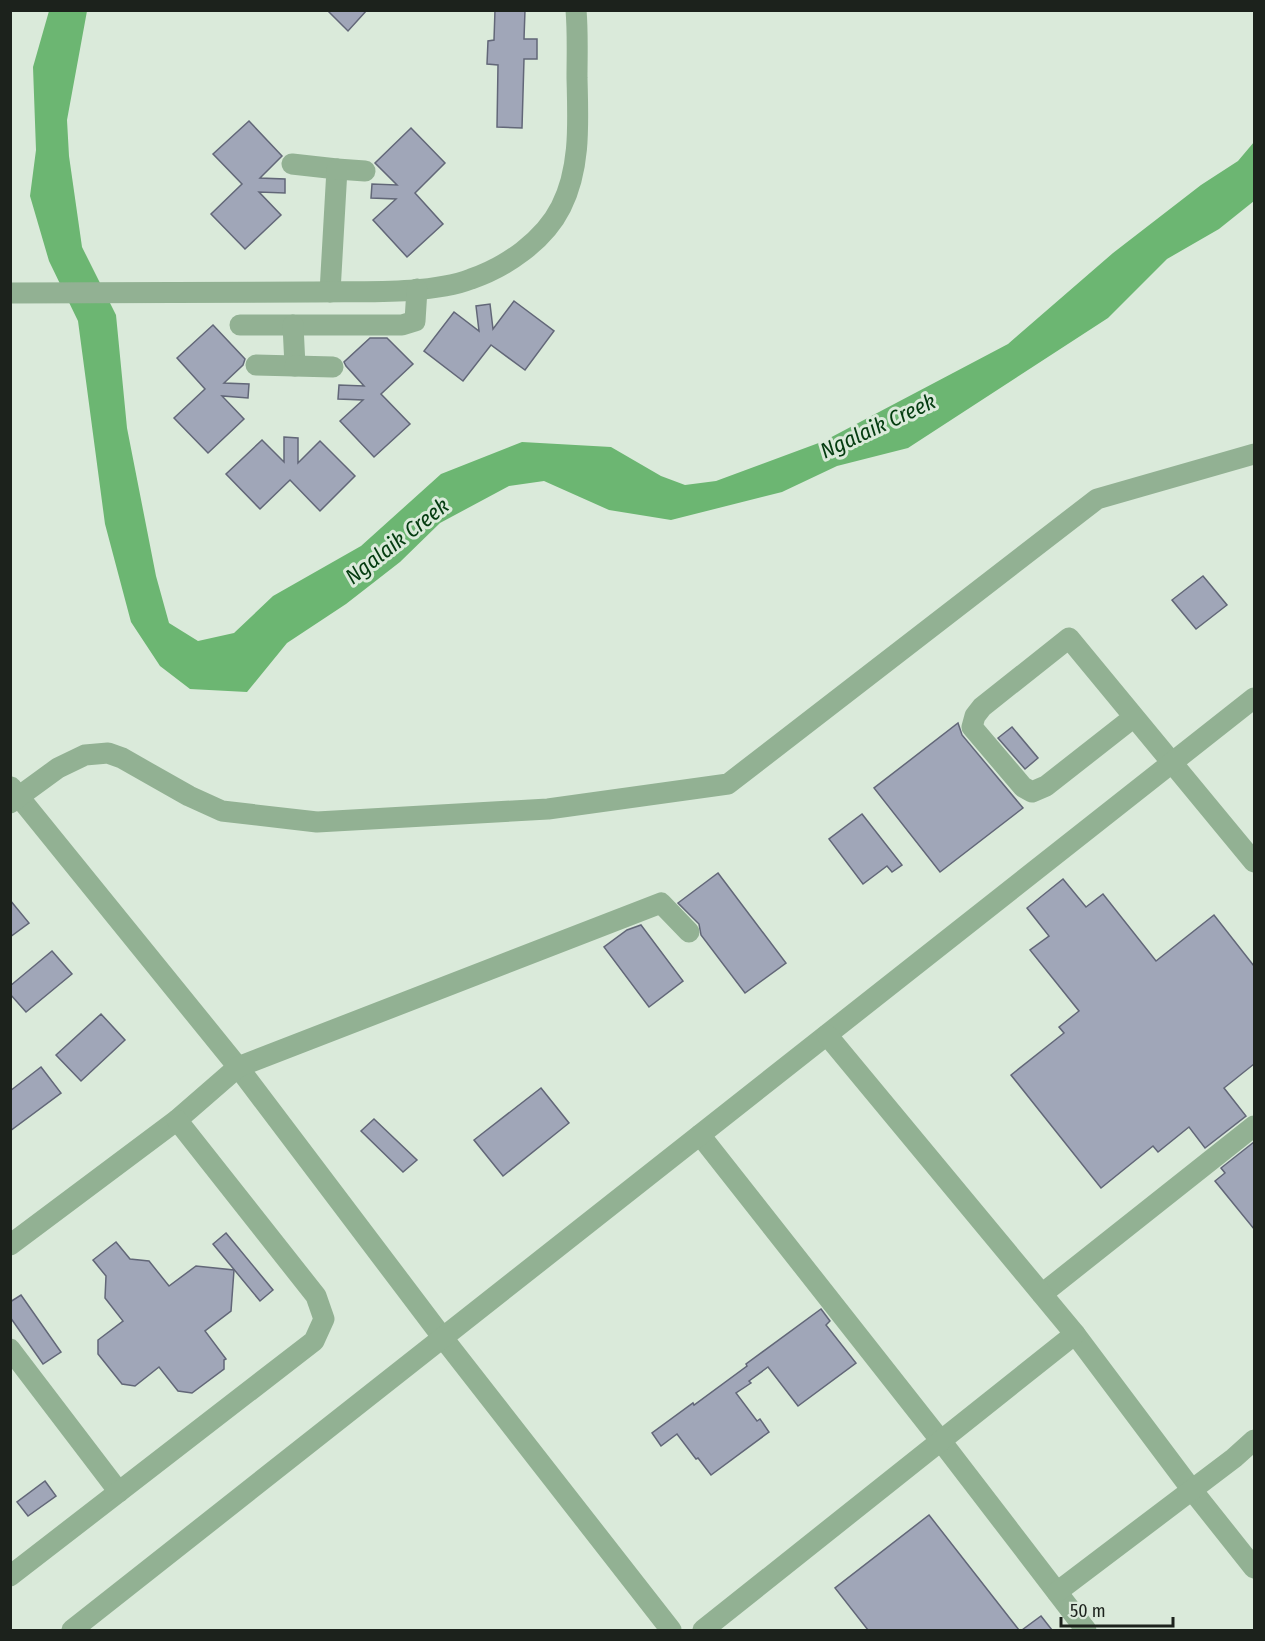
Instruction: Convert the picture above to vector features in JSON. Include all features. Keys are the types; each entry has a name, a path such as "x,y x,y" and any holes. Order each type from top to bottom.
{"street":[{"path":"10,293 168,294 417,289 469,280 493,270 544,233 561,208 571,180 578,140 576,10"},
{"path":"292,164 365,171"},
{"path":"330,292 337,169"},
{"path":"240,325 402,325 412,323 415,321 417,289"},
{"path":"293,325 294,366"},
{"path":"256,365 333,367"},
{"path":"671,1630 443,1338 238,1067 13,796 58,768 86,755 108,753 122,758 189,796 222,811 317,822 548,809 728,784 1097,499 1254,454"},
{"path":"1134,717 1046,786 1032,792 1023,787 972,727 975,716 982,707 1069,638 1254,862"},
{"path":"81,1628 443,1338 1254,698"},
{"path":"10,1245 177,1120 238,1067 661,903 689,932"},
{"path":"827,1035 1075,1334 1192,1490 1254,1568"},
{"path":"10,1576 314,1341 324,1320 316,1296 177,1120"},
{"path":"1042,1294 1254,1126"},
{"path":"700,1135 1086,1630"},
{"path":"703,1630 1075,1334"},
{"path":"10,1349 119,1492"},
{"path":"1057,1592 1234,1458 1254,1440"}],"water":[{"name":"Ngalaik Creek","path":"49,11 87,11 67,120 69,156 82,247 116,315 127,428 156,576 169,623 198,641 234,633 273,596 361,546 441,474 522,442 611,447 661,476 685,485 716,481 824,441 1008,344 1113,253 1201,185 1238,161 1254,142 1254,201 1219,229 1167,259 1108,318 908,448 837,466 782,492 671,520 609,510 544,481 509,486 440,523 400,562 346,604 287,643 247,692 190,689 160,666 131,622 105,524 78,321 49,261 30,196 36,150 33,67"}],"building":[{"path":"327,10 367,10 348,31"},
{"path":"495,10 525,10 524,39 537,39 537,59 524,59 522,128 497,127 498,65 487,64 488,41 494,40"},
{"path":"249,121 282,156 260,178 285,179 285,193 259,192 281,215 245,249 211,214 242,184 213,154"},
{"path":"411,128 445,163 415,193 443,224 407,257 373,220 396,199 371,198 372,184 397,185 375,163"},
{"path":"514,301 554,331 525,370 491,345 463,381 424,351 454,312 479,331 476,306 490,304 493,329"},
{"path":"213,325 245,359 243,365 224,383 249,384 248,398 222,396 244,419 208,453 174,418 205,389 177,358"},
{"path":"370,338 387,338 413,364 381,394 410,424 374,457 340,421 363,400 338,399 339,385 364,386 344,362"},
{"path":"284,437 298,438 298,463 320,441 355,476 320,511 290,480 260,509 226,474 262,440 284,462"},
{"path":"1203,576 1227,605 1196,629 1172,600"},
{"path":"958,723 962,735 1023,808 940,872 874,788"},
{"path":"1012,727 1038,758 1025,769 998,738"},
{"path":"862,814 902,865 892,872 887,866 863,884 829,839"},
{"path":"718,873 786,963 745,993 701,935 699,924 678,903"},
{"path":"1063,879 1086,907 1103,894 1156,961 1214,915 1254,966 1254,1064 1224,1088 1246,1116 1205,1148 1189,1127 1158,1152 1153,1146 1101,1188 1011,1075 1064,1033 1059,1027 1079,1011 1030,950 1049,936 1027,908"},
{"path":"10,900 29,923 10,937"},
{"path":"641,925 683,981 649,1007 604,947 627,930"},
{"path":"52,951 72,974 26,1012 10,994 10,986"},
{"path":"101,1014 125,1040 81,1081 56,1055"},
{"path":"41,1067 61,1093 10,1131 10,1091"},
{"path":"541,1088 569,1123 503,1176 474,1140"},
{"path":"374,1119 417,1160 403,1172 361,1131"},
{"path":"1254,1142 1254,1229 1215,1181 1225,1173 1221,1168"},
{"path":"226,1233 273,1290 260,1301 213,1244"},
{"path":"116,1242 130,1259 149,1261 169,1286 196,1266 234,1270 231,1311 205,1331 226,1359 224,1369 192,1393 178,1391 159,1367 135,1386 122,1384 98,1354 98,1340 123,1321 105,1298 106,1276 93,1260"},
{"path":"21,1295 61,1352 43,1364 10,1317 10,1302"},
{"path":"821,1309 830,1321 826,1325 856,1363 798,1406 768,1367 749,1381 751,1383 736,1393 757,1421 760,1419 769,1432 711,1475 677,1434 661,1446 652,1433 693,1403 694,1405"},
{"path":"45,1481 56,1496 28,1516 17,1502"},
{"path":"929,1515 1019,1630 868,1630 835,1588"},
{"path":"1041,1616 1052,1630 1022,1630"}]}
